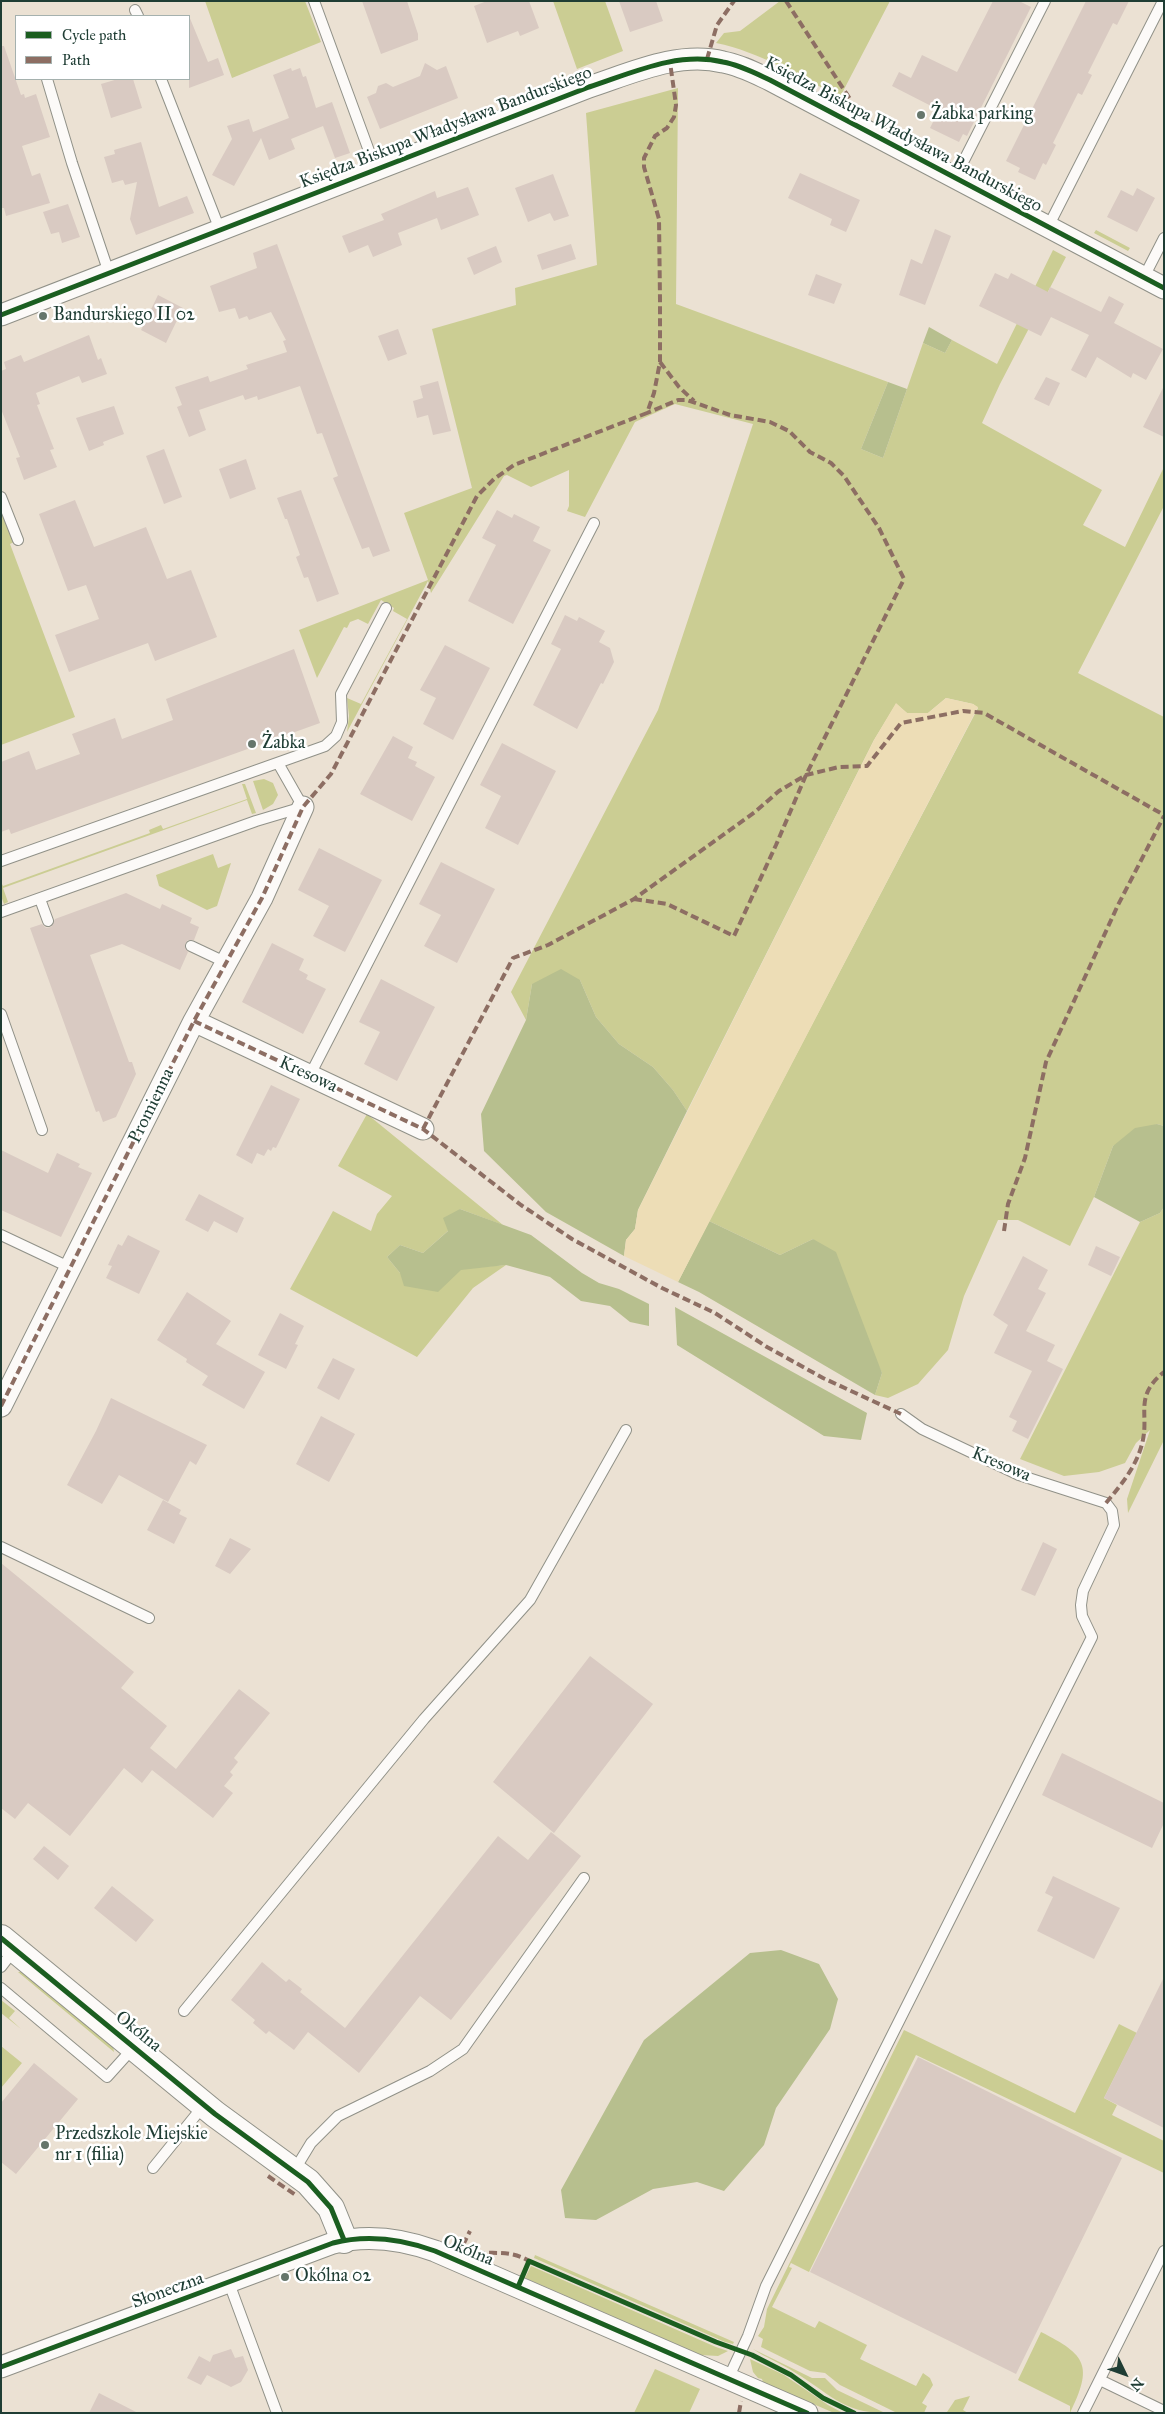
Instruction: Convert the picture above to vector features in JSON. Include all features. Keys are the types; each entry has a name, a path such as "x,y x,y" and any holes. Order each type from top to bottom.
{"street":[{"name":"Księdza Biskupa Władysława Bandurskiego","path":"1,315 589,87 659,65 697,58 733,64 763,76 1164,288"},
{"name":"Promienna","path":"1,1406 194,1021 262,898 303,807"},
{"name":"Kresowa","path":"194,1021 423,1129"},
{"name":"Okólna","path":"6,1952 134,2047 204,2105 308,2182 327,2202 344,2240 390,2239 425,2248 807,2413"},
{"name":"Słoneczna","path":"1,2367 344,2240"}],"lane":[{"path":"314,1 376,170"},
{"path":"955,178 1045,1"},
{"path":"1048,227 1163,1"},
{"path":"47,80 72,163 109,273"},
{"path":"161,80 220,230"},
{"path":"1144,277 1164,238"},
{"path":"1,497 18,540"},
{"path":"310,1075 594,524"},
{"path":"1,861 320,748 336,736 342,722 341,694 386,608"},
{"path":"1,912 256,821 303,807 278,763"},
{"path":"40,899 48,922"},
{"path":"191,946 227,963"},
{"path":"1,1014 42,1130"},
{"path":"1,1235 71,1268"},
{"name":"Kresowa","path":"728,2379 748,2336 766,2286 1092,1638 1082,1616 1083,1591 1114,1525 1112,1511 1106,1503 1019,1475 922,1429 901,1414"},
{"path":"184,2011 424,1719 530,1600 626,1430"},
{"path":"1,1547 149,1618"},
{"path":"293,2172 311,2142 338,2116 430,2071 464,2049 584,1878"},
{"path":"1,1988 107,2077 134,2047"},
{"path":"153,2168 204,2105"},
{"path":"1083,2413 1164,2251"},
{"path":"229,2283 277,2413"},
{"path":"1100,2380 1164,2411"}],"green space":[{"path":"205,1 305,1 321,42 232,78"},
{"path":"553,1 605,1 623,51 577,69"},
{"path":"780,1 890,1 840,97 795,73 748,52 716,43 724,33 740,31"},
{"path":"678,88 676,304 888,382 861,449 883,458 923,343 945,353 952,340 997,364 1053,250 1066,257 1000,384 982,423 1102,490 1083,525 1125,547 1164,467 1164,506 1078,673 1164,717 1164,1126 1157,1124 1113,1146 1094,1197 1070,1246 1018,1220 998,1220 964,1296 948,1350 918,1384 888,1398 875,1395 882,1373 813,1239 780,1255 709,1221 978,708 973,704 946,698 928,713 907,713 896,704 874,740 687,1111 673,1090 653,1067 619,1044 596,1017 580,980 532,984 526,1020 511,992 658,710 753,424 675,404 635,422 585,517 567,511 569,506 569,470 531,487 507,475 504,476 431,593 428,581 347,732 349,716 347,698 361,704 407,619 393,611 394,608 381,600 368,624 358,619 350,622 347,628 344,627 317,678 299,630 428,580 404,513 472,488 432,329 516,305 515,288 597,265 586,113"},
{"path":"1096,230 1130,248 1128,251 1094,233"},
{"path":"929,327 952,340 945,353 923,343"},
{"path":"888,382 907,389 883,458 861,449"},
{"path":"1,511 14,542 10,544 75,717 1,745"},
{"path":"264,779 273,783 278,795 273,804 263,810 253,781"},
{"path":"242,784 245,784 256,813 252,814 247,800 3,888 8,902 4,904 1,896 1,882 3,886 150,833 149,830 161,825 163,829 247,799"},
{"path":"213,854 218,868 231,863 217,906 207,910 159,886 156,875"},
{"path":"561,969 580,980 596,1017 619,1044 653,1067 673,1090 687,1111 638,1210 635,1229 626,1240 624,1256 546,1212 484,1151 481,1114 526,1020 532,984"},
{"path":"367,1114 503,1225 460,1209 449,1230 423,1253 400,1245 387,1257 400,1273 506,1265 473,1288 417,1357 290,1289 333,1211 371,1231 377,1214 392,1196 338,1166"},
{"path":"1157,1124 1164,1126 1164,1207 1160,1213 1140,1222 1094,1197 1113,1146 1135,1128"},
{"path":"1164,1207 1164,1440 1128,1513 1127,1499 1150,1430 1136,1443 1125,1463 1099,1472 1064,1476 1020,1459 1140,1222 1160,1213"},
{"path":"460,1209 531,1235 582,1273 599,1283 619,1289 649,1304 649,1326 630,1322 610,1306 581,1301 550,1277 506,1265 461,1270 438,1292 404,1286 400,1273 387,1257 400,1245 423,1253 448,1231 443,1218"},
{"path":"709,1221 780,1255 813,1239 836,1252 882,1373 875,1395 699,1292 678,1282"},
{"path":"675,1307 867,1413 861,1440 824,1436 677,1345"},
{"path":"781,1950 819,1964 838,1999 830,2029 776,2108 764,2145 724,2191 697,2182 653,2189 596,2220 565,2218 561,2190 644,2040 750,1953"},
{"path":"18,1972 23,1972 113,2046 114,2052"},
{"path":"1,2000 15,2011 9,2018 21,2029 1,2013"},
{"path":"1119,2024 1137,2033 1104,2098 1117,2105 1112,2115 1164,2141 1164,2173 916,2055 809,2272 791,2263 789,2267 792,2268 772,2307 815,2328 819,2321 867,2345 860,2359 916,2386 923,2373 930,2378 933,2385 922,2403 927,2406 924,2413 897,2413 840,2385 825,2373 810,2371 761,2347 763,2339 758,2336 764,2327 767,2309 904,2030 1075,2113"},
{"path":"1,2046 22,2063 1,2088"},
{"path":"535,2255 734,2342 733,2344 725,2342 534,2258"},
{"path":"531,2266 728,2351 718,2356 701,2355 525,2278"},
{"path":"1041,2332 1068,2348 1076,2355 1081,2364 1083,2373 1082,2384 1070,2413 1070,2406 1018,2380"},
{"path":"753,2349 812,2378 825,2378 837,2390 885,2413 870,2412 846,2405"},
{"path":"750,2359 784,2375 843,2413 834,2413 763,2382 753,2372"},
{"path":"655,2369 700,2389 689,2413 634,2413"},
{"path":"970,2396 963,2410 968,2413 947,2412 955,2400"}],"sand":[{"path":"946,698 973,704 978,707 678,1282 624,1256 626,1240 635,1229 638,1210 874,740 896,703 907,713 928,713"}],"building":[{"path":"362,1 407,1 418,34 418,40 381,54"},
{"path":"487,1 529,1 539,28 520,36 518,31 487,43 474,6"},
{"path":"619,1 656,1 663,21 630,32"},
{"path":"993,1 1019,1 1031,7 967,136 963,134 959,142 930,128 939,110 892,86 899,72 911,78 922,55 957,72"},
{"path":"1086,1 1129,1 1117,25 1113,23 1088,73 1092,75 1082,95 1078,93 1053,143 1056,145 1046,165 1043,163 1035,180 1018,172 1020,168 1006,161"},
{"path":"190,18 208,62 218,58 224,75 189,88"},
{"path":"1,46 4,46 21,95 24,94 25,98 36,94 50,137 22,146 32,176 40,173 50,203 6,216 4,208 1,208"},
{"path":"425,63 437,70 446,66 458,98 380,129 367,97 376,93 378,86 386,83 393,87 420,76"},
{"path":"291,68 292,71 300,68 303,77 306,76 316,108 332,102 350,153 335,158 323,126 291,139 295,149 269,160 261,138 234,186 212,175 232,139 227,126 249,119 253,132 289,118 273,75"},
{"path":"115,80 133,80 142,108 111,118 101,84"},
{"path":"141,142 159,207 187,196 194,213 136,235 130,219 137,182 125,185 123,180 112,183 104,157 115,154 114,150"},
{"path":"800,173 860,200 846,232 830,225 832,219 788,198"},
{"path":"553,174 569,216 554,221 550,213 528,222 515,188"},
{"path":"468,187 479,215 441,230 437,218 398,233 402,245 373,257 368,245 349,253 342,236 384,220 381,214 435,191 437,198"},
{"path":"1137,188 1155,198 1137,232 1107,217 1121,190 1133,196"},
{"path":"68,204 80,237 62,243 59,232 51,234 43,212"},
{"path":"935,229 951,236 925,305 899,295 911,259 922,264"},
{"path":"277,244 390,551 373,557 369,547 362,549 333,478 338,476 322,433 317,434 300,386 258,400 257,396 245,400 243,395 199,410 206,430 189,437 177,407 182,405 175,387 208,376 210,382 248,369 246,365 287,352 283,341 286,340 271,312 249,320 247,316 239,319 235,308 219,312 210,286 257,268 253,253"},
{"path":"571,244 576,259 542,270 537,255"},
{"path":"496,246 502,262 474,275 467,258"},
{"path":"995,273 1008,279 1011,273 1048,292 1050,287 1101,312 1109,296 1124,304 1114,323 1163,349 1146,380 1133,373 1131,378 1097,357 1086,378 1071,370 1089,335 1051,317 1041,336 979,306"},
{"path":"816,274 842,284 834,304 808,295"},
{"path":"158,295 183,308 166,343 141,330"},
{"path":"398,329 407,354 388,361 378,336"},
{"path":"89,335 98,360 101,358 107,374 82,383 79,376 36,393 40,404 37,405 54,449 50,450 57,467 24,480 16,458 20,457 1,409 1,371 6,369 4,362 21,355 24,362"},
{"path":"1046,377 1060,383 1049,406 1034,399"},
{"path":"438,381 451,431 433,435 428,415 417,418 413,401 423,398 420,386"},
{"path":"1164,386 1164,437 1143,427"},
{"path":"114,406 124,434 103,442 104,445 89,451 76,418"},
{"path":"164,449 182,497 164,504 146,456"},
{"path":"246,459 256,489 230,499 219,469"},
{"path":"301,490 339,594 317,602 308,577 304,578 296,557 300,555 277,498"},
{"path":"75,500 94,547 146,527 167,579 191,570 217,637 155,661 148,643 69,672 55,635 99,619 86,585 68,591 39,514"},
{"path":"497,510 512,518 514,514 540,527 533,541 551,550 513,624 468,601 496,545 482,538"},
{"path":"565,615 577,621 579,617 605,631 599,642 610,648 614,662 577,729 533,705 561,649 551,644"},
{"path":"445,645 490,668 453,740 423,724 436,698 420,690"},
{"path":"294,649 320,723 11,834 9,829 1,832 1,762 29,751 36,770 80,754 72,734 115,718 122,739 173,720 166,699"},
{"path":"393,736 413,747 408,758 417,762 415,766 435,777 412,821 360,794"},
{"path":"502,743 556,771 518,845 485,828 501,796 480,785"},
{"path":"319,848 382,880 345,952 313,936 329,906 298,890"},
{"path":"441,862 495,889 457,963 424,946 441,915 419,904"},
{"path":"126,893 160,909 162,904 192,918 190,923 199,927 194,940 188,940 185,944 188,952 180,970 122,944 90,955 129,1062 132,1062 136,1074 116,1117 103,1122 99,1111 96,1112 30,928 42,924 46,928 51,927 55,919"},
{"path":"272,943 304,959 299,970 308,975 306,979 326,989 303,1034 242,1002"},
{"path":"381,979 435,1007 397,1081 364,1064 380,1032 359,1022"},
{"path":"271,1085 300,1099 276,1148 273,1147 271,1151 268,1149 264,1156 257,1153 252,1164 236,1155"},
{"path":"1,1150 48,1173 57,1153 80,1164 78,1167 92,1173 61,1237 1,1210"},
{"path":"199,1194 244,1218 237,1233 214,1221 208,1232 185,1220"},
{"path":"128,1235 160,1251 139,1294 106,1278 112,1266 108,1265 118,1244 122,1246"},
{"path":"1096,1246 1120,1257 1111,1276 1088,1265"},
{"path":"1023,1256 1048,1270 1038,1289 1046,1293 1026,1331 1055,1345 1047,1361 1063,1369 1028,1439 1012,1431 1017,1421 1009,1417 1032,1371 994,1353 1008,1325 993,1315"},
{"path":"187,1292 231,1321 216,1344 265,1372 244,1409 202,1385 208,1376 186,1362 187,1359 157,1340"},
{"path":"280,1313 304,1326 295,1344 298,1345 286,1369 258,1355"},
{"path":"333,1358 355,1369 339,1400 317,1388"},
{"path":"111,1398 207,1445 196,1465 190,1461 168,1502 119,1475 102,1504 67,1485 96,1431"},
{"path":"321,1416 355,1434 329,1482 296,1464"},
{"path":"163,1500 181,1510 179,1514 187,1518 174,1544 147,1530"},
{"path":"230,1538 251,1549 230,1574 215,1566"},
{"path":"1043,1542 1057,1549 1035,1596 1021,1590"},
{"path":"1,1563 134,1672 121,1688 167,1726 150,1748 176,1769 239,1689 270,1713 234,1758 238,1762 230,1772 233,1775 224,1786 233,1793 213,1818 152,1770 142,1783 124,1768 70,1836 28,1803 15,1819 1,1808"},
{"path":"590,1656 653,1704 554,1833 493,1782"},
{"path":"1062,1753 1164,1803 1164,1823 1152,1848 1042,1795"},
{"path":"551,1832 581,1856 451,2020 420,1996 359,2073 308,2032 294,2050 269,2031 266,2034 253,2023 255,2020 231,2000 262,1962 286,1982 289,1979 302,1989 300,1992 345,2028 498,1836 528,1860"},
{"path":"44,1846 69,1866 58,1880 33,1859"},
{"path":"1053,1876 1120,1908 1094,1959 1037,1931 1053,1897 1045,1893"},
{"path":"112,1886 154,1920 136,1942 94,1908"},
{"path":"1164,1977 1164,2128 1104,2098"},
{"path":"918,2057 1122,2158 1016,2374 810,2272"},
{"path":"34,2063 78,2099 16,2174 1,2162 1,2103"},
{"path":"231,2349 235,2358 243,2356 248,2370 241,2382 231,2387 207,2375 201,2385 187,2378 199,2356 210,2362 213,2355"},
{"path":"99,2393 138,2413 89,2413"}],"marked path":[{"path":"707,59 717,25 734,1"},
{"path":"786,1 850,99"},
{"path":"1,1406 194,1021 262,898 303,807 331,774 477,496 494,479 514,465 647,413 654,393 660,362 660,299 659,219 644,167 644,158 655,136 667,128 674,117 676,105 670,62"},
{"path":"660,362 679,387 694,401"},
{"path":"634,899 667,904 734,936 806,775 904,579 879,528 844,476 831,463 810,452 789,431 770,422 730,415 687,400 678,400 647,413"},
{"path":"423,1129 513,958 548,945 634,899 755,812 779,791 806,775 839,767 867,766 901,723 963,711 984,713 1164,815"},
{"path":"1004,1231 1008,1204 1025,1158 1046,1062 1118,905 1164,816"},
{"path":"194,1021 423,1129 521,1205 572,1239 662,1288 715,1313 767,1347 823,1378 901,1414"},
{"path":"1106,1503 1136,1460 1144,1433 1144,1406 1146,1398 1154,1381 1164,1372"},
{"path":"268,2176 297,2196"},
{"path":"463,2245 470,2231"},
{"path":"477,2253 511,2254 529,2261"},
{"path":"739,2413 741,2401"}],"cycle path":[{"path":"1,315 589,87 655,65 689,59 706,59 729,63 770,80 1164,288"},
{"path":"1,1938 215,2114 308,2182 331,2208 344,2240"},
{"path":"1,2367 333,2243 372,2238 410,2243 435,2251 807,2413"},
{"path":"518,2287 529,2261 716,2342 752,2355 791,2375 823,2398 854,2413"}],"place":[{"name":"Żabka parking","path":"921,115"},
{"name":"Bandurskiego II 02","path":"43,316"},
{"name":"Żabka","path":"252,744"},
{"name":"Przedszkole Miejskie nr 1 (filia)","path":"45,2145"},
{"name":"Okólna 02","path":"285,2277"}]}
